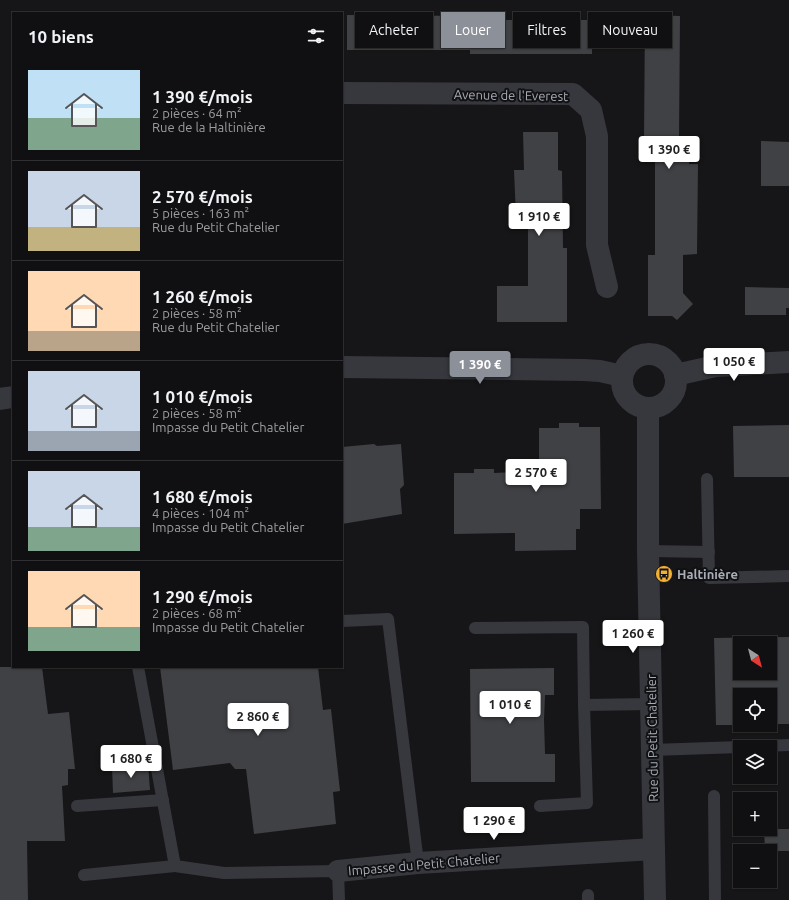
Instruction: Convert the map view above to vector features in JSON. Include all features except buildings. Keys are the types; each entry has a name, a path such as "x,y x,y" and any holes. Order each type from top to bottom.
{"street":[{"name":"Avenue de l'Everest","path":"343,93 573,94 591,110 597,136 597,245 607,287"},
{"path":"648,354 665,360 671,367 675,376 676,383 674,391 664,404 648,408 641,407 634,404 624,392 622,376 625,368 631,361 639,356 648,354"},
{"path":"675,376 716,366 789,362"},
{"path":"343,366 584,370 600,371 622,376"},
{"path":"0,399 12,397"},
{"name":"Rue du Petit Chatelier","path":"648,408 648,551 655,900"},
{"name":"Impasse du Petit Chatelier","path":"338,871 418,863 654,849"}],"lane":[{"path":"707,479 709,578 789,576"},
{"path":"648,551 709,552"},
{"path":"343,621 388,619 418,863"},
{"path":"475,628 583,627 586,804 540,806"},
{"path":"138,668 175,866"},
{"path":"584,705 651,704"},
{"path":"777,745 789,745"},
{"path":"652,750 733,747"},
{"path":"714,796 715,900"},
{"path":"77,806 163,800"},
{"path":"84,875 175,866 224,874 338,871 339,900"}],"place":[{"name":"Haltinière","path":"664,574"}]}
